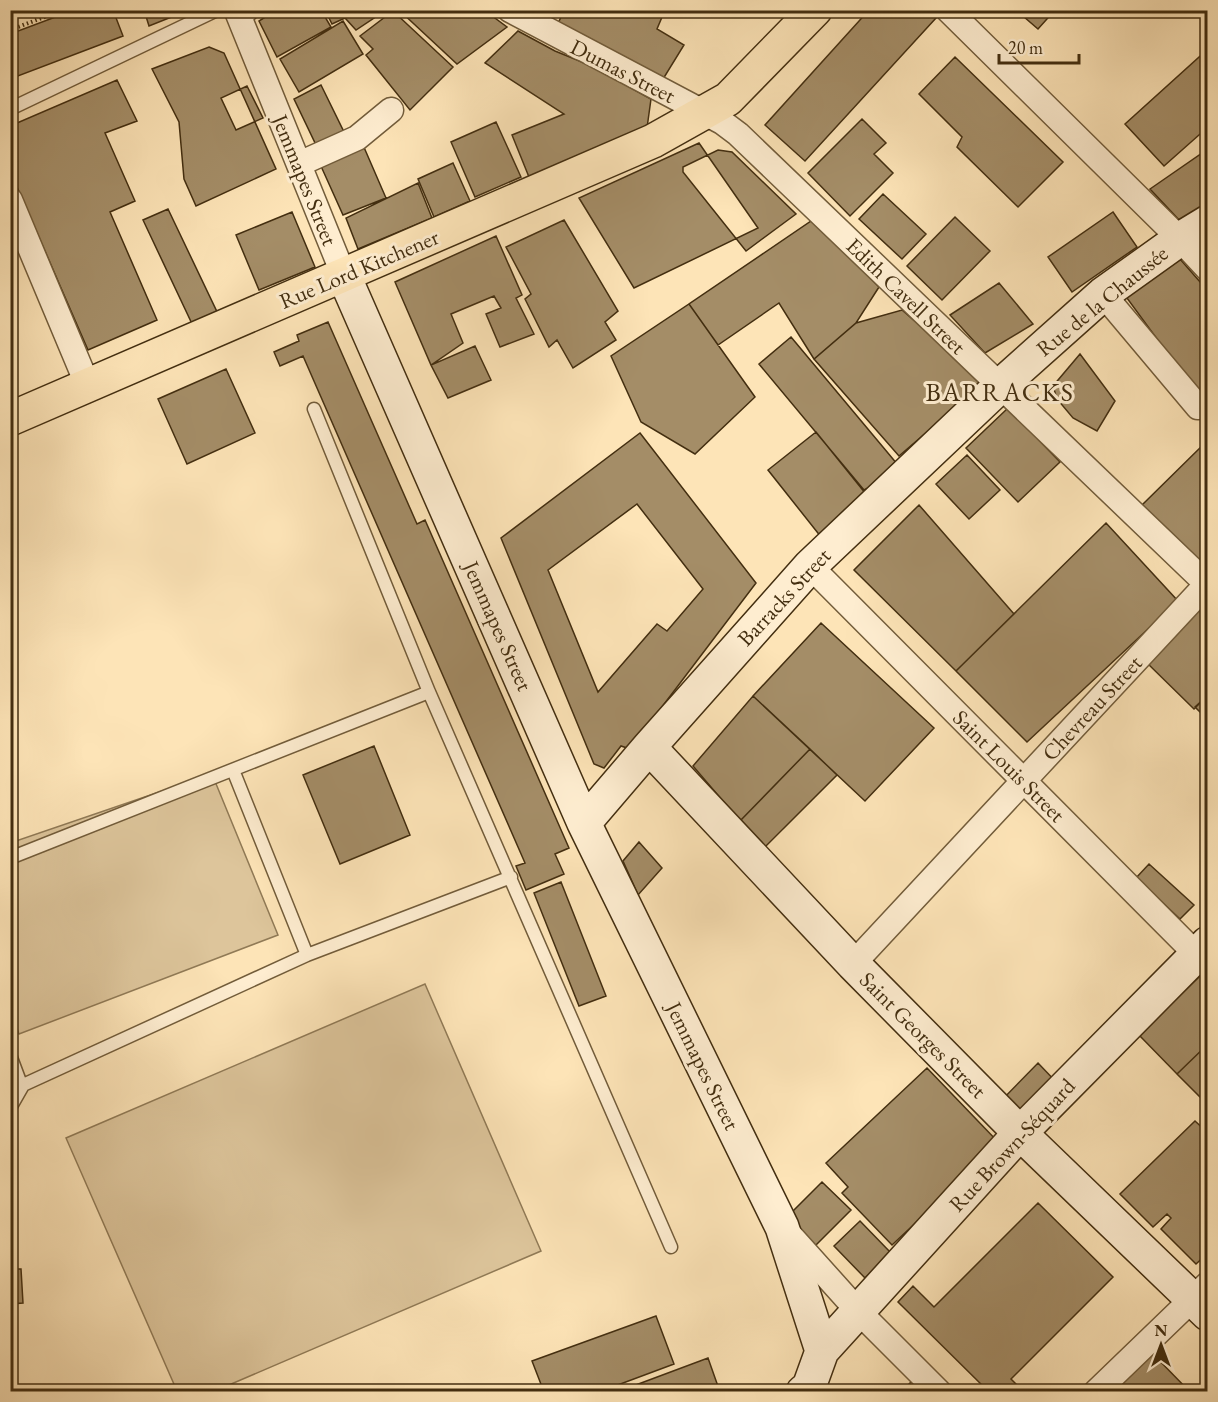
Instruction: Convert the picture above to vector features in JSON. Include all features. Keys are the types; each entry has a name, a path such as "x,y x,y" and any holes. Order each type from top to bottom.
{"main road":[{"name":"Rue Lord Kitchener","path":"10,419 653,141 728,99 815,10"}],"street":[{"name":"Dumas Street","path":"510,10 704,113"},
{"path":"948,10 1208,269"},
{"name":"Jemmapes Street","path":"232,11 299,164 344,276 584,823 782,1227 822,1351"},
{"path":"299,164 357,138 391,110"},
{"name":"Edith Cavell Street","path":"704,113 738,134 1207,584"},
{"path":"10,200 88,386"},
{"name":"Rue de la Chaussée","path":"1000,386 1103,294 1180,239 1208,222"},
{"path":"1103,294 1198,406 1208,405"},
{"name":"Barracks Street","path":"584,823 810,567 1000,386"},
{"name":"Saint Louis Street","path":"810,567 1024,781 1204,954"},
{"name":"Chevreau Street","path":"853,964 1207,584"},
{"name":"Saint Georges Street","path":"649,747 853,964 1020,1133 1202,1299"},
{"name":"Rue Brown-Séquard","path":"822,1351 1020,1133 1204,954"},
{"name":"Jemmapes Street","path":"782,1227 858,1311 939,1392"},
{"path":"1096,1392 1202,1299"},
{"path":"803,1392 808,1387 822,1351"}],"lane":[{"path":"10,109 232,11"},
{"path":"314,409 429,692 671,1247"},
{"path":"10,858 429,692"},
{"path":"233,770 307,955"},
{"path":"16,1089 307,955 511,877"},
{"path":"10,1055 16,1089 10,1108"}],"path":[{"path":"10,30 63,10"}],"shaded area":[{"path":"212,774 278,935 19,1034 10,1009 10,843"},
{"path":"425,984 541,1251 215,1391 177,1391 66,1138"}],"building":[{"path":"74,10 113,10 123,36 10,79 10,34"},
{"path":"144,10 189,10 149,26"},
{"path":"276,10 321,10 331,27 277,57 259,21"},
{"path":"325,10 383,10 383,12 356,30 345,18 332,24"},
{"path":"399,10 484,10 507,27 457,64"},
{"path":"564,10 665,10 657,29 684,45 660,84 557,26"},
{"path":"869,10 928,10 936,18 805,161 765,125"},
{"path":"1016,10 1055,10 1038,29"},
{"path":"393,11 453,67 410,110 366,55 373,49 360,36"},
{"path":"343,21 363,54 299,92 280,59"},
{"path":"518,31 555,51 592,66 651,99 647,128 529,177 512,135 564,114 485,63"},
{"path":"209,47 224,53 276,169 196,206 184,179 179,122 152,69"},
{"path":"1208,49 1208,127 1164,166 1125,124"},
{"path":"955,57 1063,162 1018,207 957,147 962,137 919,94"},
{"path":"117,80 137,121 105,133 135,201 110,212 157,320 88,350 10,171 10,126"},
{"path":"321,85 345,134 317,147 294,99"},
{"path":"247,86 263,118 236,130 221,98"},
{"path":"862,119 886,143 874,154 893,173 850,216 808,173"},
{"path":"496,122 521,177 475,197 451,142"},
{"path":"699,143 758,228 634,288 579,198"},
{"path":"363,145 386,198 343,215 320,164"},
{"path":"1208,149 1208,207 1182,223 1150,189"},
{"path":"718,150 732,152 796,214 746,251 683,172 683,167"},
{"path":"453,163 470,201 434,217 418,179"},
{"path":"418,183 432,218 358,249 346,218"},
{"path":"883,194 926,234 902,259 859,219"},
{"path":"168,209 219,316 194,328 143,220"},
{"path":"292,212 315,267 259,290 236,235"},
{"path":"1113,212 1137,247 1072,292 1048,257"},
{"path":"955,217 990,251 942,300 907,266"},
{"path":"814,219 879,287 856,323 814,359 779,303 718,345 689,304"},
{"path":"564,220 618,311 605,322 616,340 573,368 557,340 549,347 525,299 531,294 506,247"},
{"path":"496,236 522,295 516,298 534,334 500,347 486,314 501,308 494,296 451,314 463,343 431,365 395,282"},
{"path":"1180,259 1208,291 1208,393 1201,399 1124,294"},
{"path":"999,283 1033,324 985,353 950,315"},
{"path":"689,304 755,397 695,454 641,422 611,356"},
{"path":"902,310 985,382 899,456 814,359 856,323"},
{"path":"328,322 417,524 425,520 569,848 555,854 564,874 526,890 516,866 525,863 303,356 280,366 274,352 299,341 297,335"},
{"path":"791,337 903,471 864,490 759,364"},
{"path":"475,346 491,380 448,398 431,365"},
{"path":"1080,354 1115,401 1097,431 1073,418 1057,399 1053,386"},
{"path":"226,369 255,433 187,464 158,399"},
{"path":"1008,408 1060,462 1018,502 966,448"},
{"path":"816,432 874,504 825,542 768,470"},
{"path":"640,433 756,583 630,749 621,746 604,768 594,764 501,538","holes":["637,504 703,589 667,631 657,624 598,692 548,570"]},
{"path":"1208,440 1208,570 1141,506"},
{"path":"967,455 1000,490 969,519 936,484"},
{"path":"919,505 1014,614 956,671 854,570"},
{"path":"1106,523 1178,601 1027,742 956,671"},
{"path":"1203,598 1208,603 1208,695 1194,709 1143,659"},
{"path":"821,623 934,728 865,801 753,696"},
{"path":"1208,695 1208,720 1195,707"},
{"path":"753,696 810,749 740,821 693,766"},
{"path":"374,746 410,835 340,864 303,775"},
{"path":"810,749 837,775 765,847 740,821"},
{"path":"639,842 662,868 638,895 623,861"},
{"path":"1149,864 1194,905 1180,919 1136,878"},
{"path":"561,882 606,996 579,1006 534,893"},
{"path":"1201,975 1208,981 1208,1044 1177,1074 1139,1035"},
{"path":"1208,1044 1208,1100 1205,1102 1177,1074"},
{"path":"1038,1063 1059,1085 1020,1126 998,1104"},
{"path":"927,1068 1000,1144 892,1245 842,1193 848,1187 826,1163"},
{"path":"1195,1121 1208,1133 1208,1253 1196,1264 1161,1229 1171,1218 1167,1214 1153,1227 1120,1194"},
{"path":"822,1182 851,1210 813,1248 784,1220"},
{"path":"1038,1203 1113,1277 1011,1379 1024,1392 989,1392 898,1302 913,1286 934,1307"},
{"path":"860,1221 891,1253 865,1278 834,1246"},
{"path":"10,1269 21,1269 23,1303 10,1304"},
{"path":"656,1316 674,1364 599,1392 544,1392 532,1361"},
{"path":"1152,1353 1190,1392 1113,1392"},
{"path":"708,1358 720,1392 617,1392"},
{"path":"918,1375 934,1392 901,1392"}],"district":[{"name":"BARRACKS","path":"1000,392"}]}
